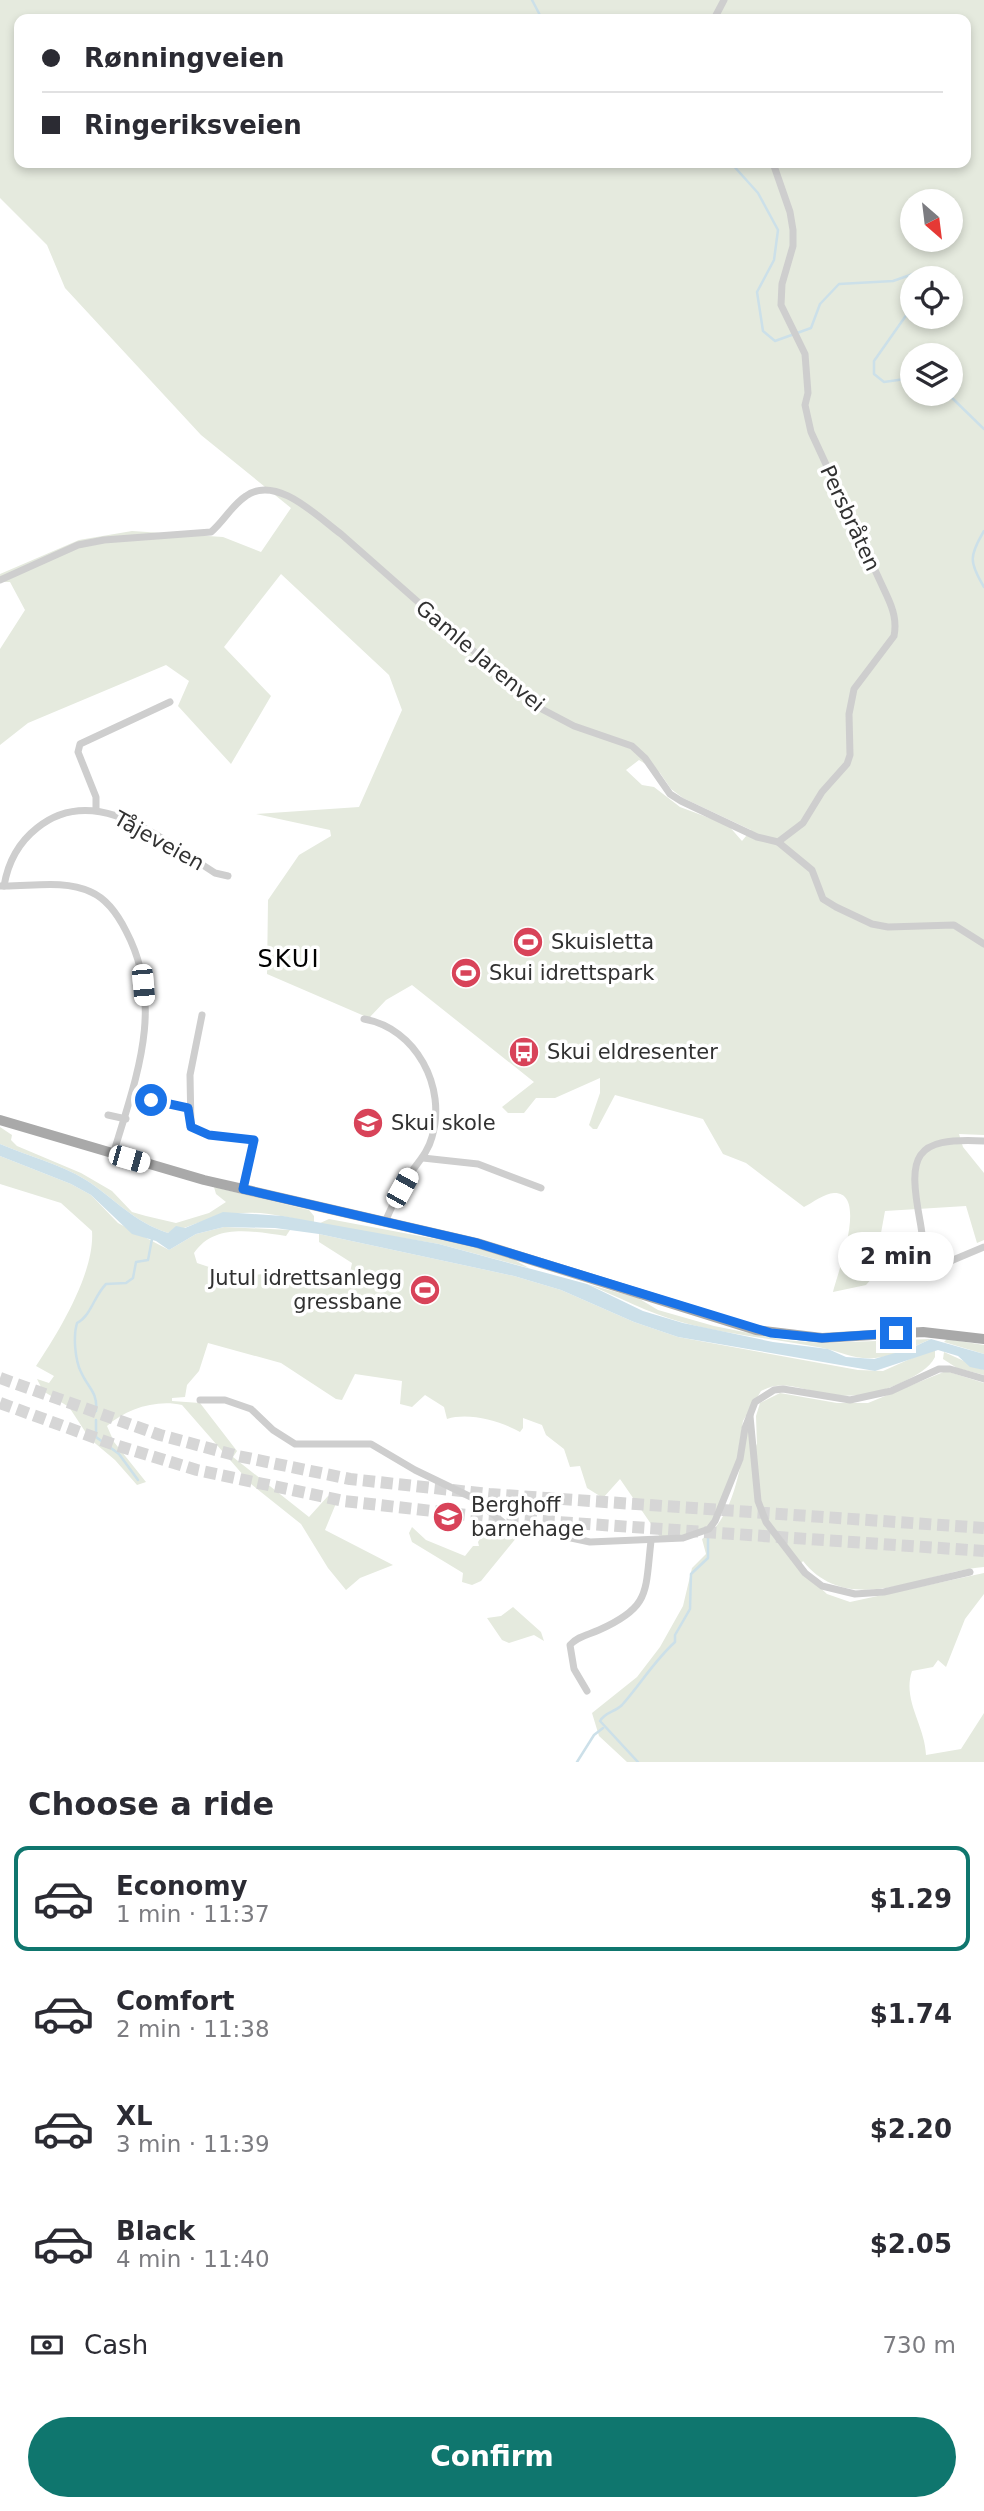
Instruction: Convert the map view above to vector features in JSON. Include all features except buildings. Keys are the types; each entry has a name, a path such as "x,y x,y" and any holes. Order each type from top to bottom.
{"main road":[{"path":"0,1120 113,1155 243,1189 477,1243 771,1333 834,1338 923,1332 984,1339"}],"street":[{"name":"Persbråten","path":"775,168 790,212 793,230 793,246 782,284 781,304 805,355 808,393 805,405 811,432 887,596 894,614 895,628 894,636 853,690 849,714 851,746 847,764 822,792 803,823 778,842"},
{"name":"Gamle Jarenvei","path":"0,580 57,553 91,542 211,531 246,495 260,490 273,491 312,512 341,534 536,706 574,726 632,746 645,758 670,794 757,837 778,842 801,858 812,870 824,899 836,907 872,924 888,927 954,925 984,944"},
{"path":"96,810 96,797 78,752 80,744 170,702"},
{"name":"Tåjeveien","path":"2,886 14,854 35,829 65,814 96,810 134,822 215,873 228,876"},
{"path":"2,886 74,886 93,892 108,904 121,921 139,965 144,1000 143,1046 126,1119 113,1155"},
{"path":"202,1015 190,1075 188,1108 191,1127 209,1135 254,1140 243,1189"},
{"path":"364,1019 374,1021 402,1037 419,1054 430,1076 435,1118 424,1158 409,1174 386,1222"},
{"path":"132,1096 188,1108"},
{"path":"108,1115 126,1119"},
{"path":"984,1141 951,1141 925,1149 917,1157 913,1183 926,1255 934,1268 984,1247"},
{"path":"424,1158 478,1164 541,1188"},
{"path":"200,1400 225,1400 251,1409 273,1430 295,1444 371,1444 380,1447 415,1470 474,1498 505,1524 590,1542 651,1541 697,1535 716,1521 740,1459 755,1402 774,1390 783,1389 850,1400 891,1391 939,1369 984,1379"},
{"path":"750,1415 758,1501 766,1522 805,1573 822,1586 855,1594 884,1592 970,1572"},
{"path":"587,1691 574,1669 570,1646 578,1637 621,1620 635,1610 645,1587 651,1541"}],"shaded area":[{"path":"0,0 984,0 984,1135 959,1134 963,1147 984,1173 984,1240 977,1243 966,1206 885,1211 873,1277 866,1285 833,1292 850,1219 849,1206 844,1196 830,1193 804,1207 746,1163 723,1154 703,1119 615,1095 597,1129 593,1129 589,1125 600,1093 600,1078 555,1098 536,1098 524,1113 508,1113 502,1107 534,1082 412,985 386,1000 369,1018 267,974 268,900 299,855 331,836 330,830 256,814 359,807 402,710 389,675 281,574 224,647 271,696 231,764 178,706 189,681 166,665 28,723 0,745 0,649 25,610 10,582 0,582 0,574 79,540 132,531 223,537 261,552 291,508 201,435 65,288 47,245 0,198","holes":["639,760 660,773 671,789 683,798 751,830 742,841 728,825 680,807 654,787 642,785 626,770"]},
{"path":"0,1127 12,1135 11,1140 17,1146 81,1173 112,1191 132,1212 176,1223 209,1213 226,1202 216,1194 214,1187 309,1210 314,1216 314,1223 277,1215 248,1213 203,1221 168,1233 145,1223 76,1174 0,1144"},
{"path":"0,1156 71,1184 91,1195 118,1223 169,1250 196,1234 224,1227 290,1230 286,1236 249,1231 224,1233 203,1243 194,1253 197,1263 236,1276 313,1271 350,1273 352,1263 319,1242 319,1234 514,1276 561,1290 634,1322 678,1337 858,1370 883,1371 928,1351 935,1350 935,1357 926,1368 905,1381 866,1394 835,1395 785,1386 761,1391 743,1421 737,1460 714,1519 707,1527 691,1534 660,1537 620,1479 603,1498 587,1488 580,1466 570,1467 564,1449 546,1435 542,1425 523,1418 520,1432 484,1419 447,1419 444,1407 425,1395 412,1407 400,1404 402,1381 355,1374 342,1400 336,1399 281,1363 208,1343 199,1371 187,1385 185,1397 172,1398 172,1401 200,1403 237,1451 233,1457 309,1517 328,1496 337,1501 325,1530 393,1565 360,1578 346,1590 328,1568 301,1524 251,1484 182,1405 162,1403 142,1407 132,1410 107,1426 114,1442 146,1482 137,1485 115,1460 90,1439 69,1407 43,1391 37,1379 49,1383 54,1376 36,1366 64,1320 81,1283 88,1265 92,1231 61,1203 0,1184"},
{"path":"329,1219 468,1245 511,1258 529,1268 439,1244 318,1224"},
{"path":"587,1284 638,1298 658,1310 714,1326 784,1340 821,1343 931,1339 890,1355 861,1358 823,1348 734,1334 681,1322"},
{"path":"947,1339 984,1345 984,1354 944,1342"},
{"path":"944,1352 984,1370 984,1375 957,1368 943,1359"},
{"path":"946,1371 984,1383 984,1567 888,1588 865,1590 842,1587 822,1578 803,1561 798,1567 827,1594 850,1602 984,1573 984,1594 965,1619 946,1667 938,1660 933,1667 912,1671 910,1692 926,1755 961,1749 984,1713 984,1762 627,1762 599,1736 592,1713 637,1677 660,1647 683,1606 692,1568 706,1554 702,1539 722,1518 735,1489 748,1426 757,1446 756,1416 760,1403 780,1393 837,1403 868,1403"},
{"path":"412,1527 426,1540 465,1556 473,1546 479,1546 478,1542 485,1531 498,1529 521,1532 481,1581 472,1585 462,1582 463,1573 412,1542 409,1533"},
{"path":"513,1607 541,1632 544,1641 534,1635 509,1643 502,1640 487,1618 501,1616"}],"water":[{"path":"0,1144 76,1174 145,1223 168,1233 176,1226 185,1228 223,1212 283,1216 439,1244 587,1284 643,1311 683,1323 773,1342 828,1349 846,1357 874,1359 909,1349 931,1339 984,1354 984,1370 970,1367 958,1356 938,1350 875,1371 678,1337 634,1322 561,1290 514,1276 319,1234 275,1228 224,1227 196,1234 169,1250 156,1241 132,1234 91,1195 71,1184 0,1156"}],"waterway":[{"path":"532,0 539,14"},
{"path":"736,168 758,193 778,230 774,260 757,292 763,331 775,341 811,328 820,304 839,284 900,279"},
{"path":"900,324 874,361 874,374 884,382 900,380"},
{"path":"960,406 984,429"},
{"path":"984,531 973,553 973,565 984,587"},
{"path":"96,1411 94,1395 77,1361 77,1323 86,1316 106,1284 126,1283 133,1278 136,1262 148,1260 152,1239"},
{"path":"96,1420 96,1437 119,1454 138,1480"},
{"path":"638,1762 600,1721 622,1705 675,1642 675,1635 690,1609 691,1574 708,1558 708,1535"},
{"path":"577,1762 594,1735 603,1728"}],"tunnel":[{"path":"0,1378 160,1435 238,1456 350,1479 489,1494 984,1528"},
{"path":"0,1403 115,1445 197,1470 344,1501 485,1517 984,1551"}],"place":[{"name":"Skuisletta","path":"528,942"},
{"name":"Skui idrettspark","path":"466,973"},
{"name":"Skui eldresenter","path":"524,1052"},
{"name":"Skui skole","path":"368,1123"},
{"name":"Jutul idrettsanlegg gressbane","path":"425,1290"},
{"name":"Berghoff barnehage","path":"448,1517"}],"district":[{"name":"SKUI","path":"289,959"}],"route":[{"path":"151,1100 188,1108 191,1127 209,1135 254,1140 243,1189 332,1212 477,1243 771,1333 822,1338 896,1333"}]}
